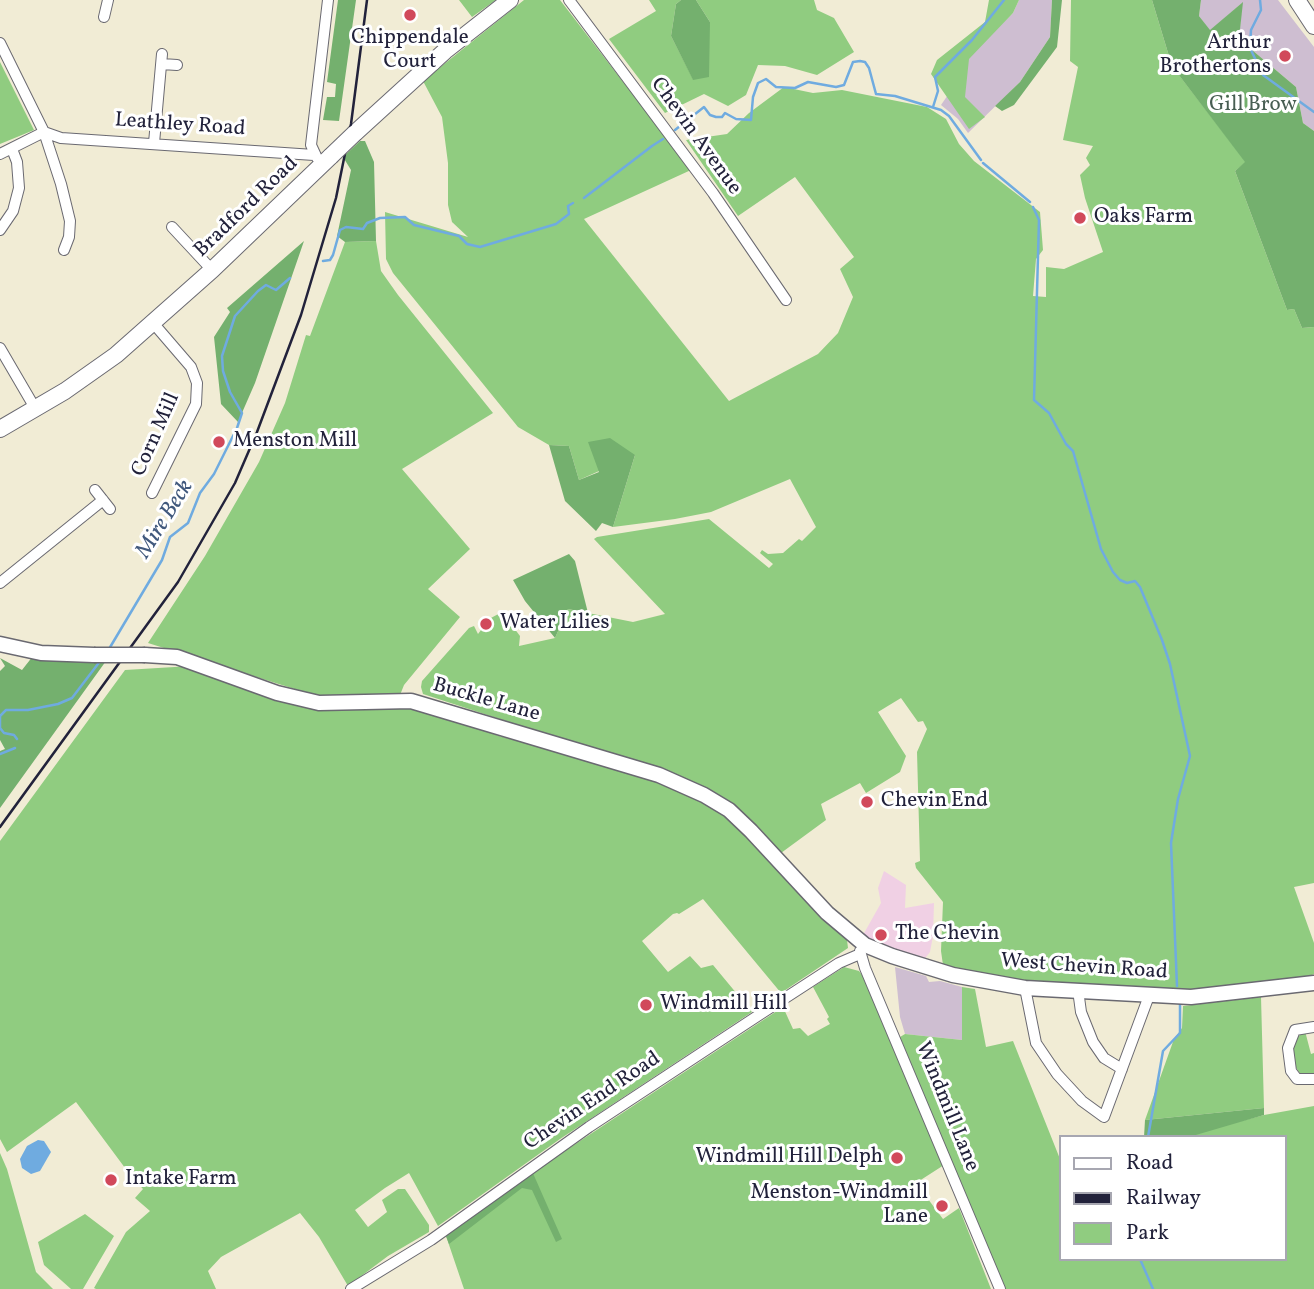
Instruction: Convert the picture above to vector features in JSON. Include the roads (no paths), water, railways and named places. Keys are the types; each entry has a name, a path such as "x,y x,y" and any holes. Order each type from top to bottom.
{"main road":[{"name":"Bradford Road","path":"0,429 94,371 154,324 212,270 323,158 355,133 445,51 510,0"},
{"path":"1297,0 1314,26"}],"street":[{"path":"104,17 108,0"},
{"path":"323,158 311,145 328,0"},
{"name":"Chevin Avenue","path":"569,0 713,193 786,300"},
{"path":"0,44 44,132 61,184 70,221 69,237 64,250"},
{"path":"154,143 162,59 177,65"},
{"path":"0,154 44,132"},
{"name":"Leathley Road","path":"44,132 61,138 323,158"},
{"path":"0,230 13,211 19,188 17,162 12,149"},
{"path":"172,227 212,270"},
{"name":"Corn Mill","path":"152,493 196,404 197,383 191,367 154,324"},
{"path":"0,348 35,408"},
{"path":"95,490 110,509"},
{"path":"0,583 103,500"},
{"name":"Buckle Lane","path":"0,644 41,653 177,657 277,693 319,703 411,701 659,775 704,794 729,810 859,947"},
{"name":"West Chevin Road","path":"859,947 977,980 1026,988 1191,997 1314,984"},
{"name":"Chevin End Road","path":"351,1289 431,1240 589,1127 839,963 859,947"},
{"name":"Windmill Lane","path":"859,947 1000,1289"},
{"path":"1026,988 1036,1043 1056,1074 1104,1117 1150,993"},
{"path":"1079,990 1081,1012 1093,1042 1104,1058 1122,1069"},
{"path":"1314,1027 1295,1030 1288,1048 1291,1070 1297,1079 1314,1079"}],"water":[{"path":"38,1140 44,1141 51,1152 40,1171 31,1174 22,1168 20,1159 27,1146"}],"waterway":[{"path":"933,107 938,91 935,77 972,40 1004,0"},
{"path":"1260,0 1261,10 1251,30 1250,48 1263,75 1314,112"},
{"name":"Mire Beck","path":"675,130 704,107 710,115 716,117 722,117 725,113 736,119 751,120 753,97 758,83 766,79 776,87 795,88 808,82 836,87 844,85 853,62 860,61 865,62 869,68 876,94 895,96 941,110 949,116 981,160"},
{"name":"Mire Beck","path":"584,198 663,139"},
{"path":"983,163 1030,202"},
{"name":"Mire Beck","path":"323,261 330,260 333,255 340,230 346,227 363,229 367,223 380,218 405,217 414,225 459,236 467,244 480,247 556,224 569,214 568,206 573,203"},
{"path":"1033,207 1039,220 1034,400 1049,413 1066,444 1073,451 1101,549 1113,572 1120,580 1127,583 1135,581 1140,587 1170,664 1190,756 1178,799 1171,843 1177,986"},
{"name":"Mire Beck","path":"109,649 162,560 170,537 188,523 200,493 214,474 237,428 242,413 230,392 223,371 222,356 235,316 266,285 276,290 290,278"},
{"name":"Mire Beck","path":"17,739 0,728 0,716 6,710 28,710 58,704 72,698 101,660"},
{"name":"Mire Beck","path":"0,754 15,748"},
{"path":"1148,1135 1163,1051 1180,1033 1180,1004"},
{"path":"1141,1261 1153,1289"}],"railway":[{"path":"0,827 178,582 235,483 301,315 336,198 351,124 367,0"}],"place":[{"name":"Chippendale Court","path":"410,15"},
{"name":"Arthur Brothertons","path":"1285,56"},
{"name":"Oaks Farm","path":"1080,218"},
{"name":"Menston Mill","path":"219,442"},
{"name":"Water Lilies","path":"486,624"},
{"name":"Chevin End","path":"867,802"},
{"name":"The Chevin","path":"881,935"},
{"name":"Windmill Hill","path":"646,1005"},
{"name":"Windmill Hill Delph","path":"897,1158"},
{"name":"Intake Farm","path":"111,1180"},
{"name":"Menston-Windmill Lane","path":"942,1206"}],"park label":[{"name":"Gill Brow","path":"1253,106"}]}
